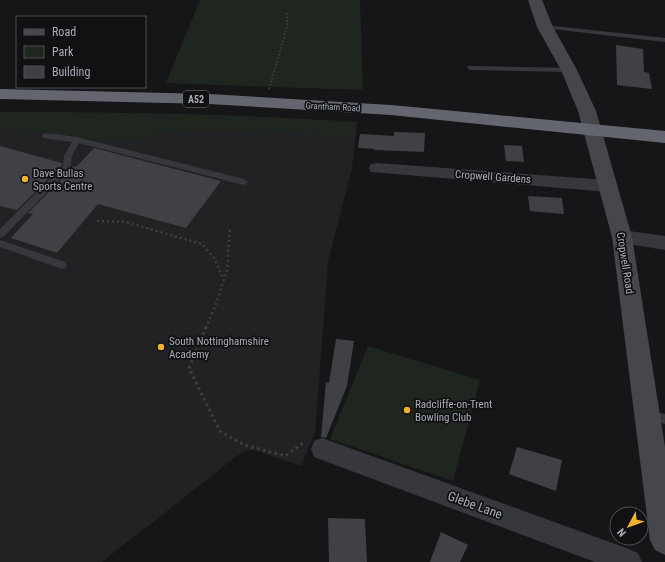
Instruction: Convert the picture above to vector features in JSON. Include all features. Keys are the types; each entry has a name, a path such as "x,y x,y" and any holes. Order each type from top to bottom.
{"highway":[{"name":"Grantham Road","path":"0,94 209,99 391,110 665,138"}],"street":[{"name":"Cropwell Road","path":"535,0 545,27 569,70 587,110 622,237 656,417 665,540"},
{"name":"Cropwell Gardens","path":"377,168 608,186"},
{"path":"622,237 665,243"},
{"name":"Glebe Lane","path":"313,446 628,562"}],"lane":[{"path":"545,27 665,40"},
{"path":"471,68 569,70"},
{"path":"46,136 78,140 244,182"},
{"path":"0,235 67,167 68,156 78,140"},
{"path":"0,243 62,265"}],"path":[{"path":"265,103 287,27 287,12"},
{"path":"98,221 126,222 202,244 214,258 224,281"},
{"path":"230,227 228,270 216,304 189,368 220,431 244,445 285,456 313,446"}],"shaded area":[{"name":"South Nottinghamshire Academy","path":"0,112 129,113 236,116 357,122 352,168 328,262 315,432 301,466 253,450 245,451 102,562 0,562"}],"green space":[{"path":"200,0 360,0 363,90 166,83"},
{"path":"0,112 178,114 357,122 355,138 280,132 212,130 182,131 159,134 147,139 86,139 74,136 0,129"},
{"name":"Radcliffe-on-Trent Bowling Club","path":"368,346 480,380 453,481 330,439"}],"building":[{"path":"616,45 643,49 644,72 649,73 652,89 617,85"},
{"path":"394,132 425,133 424,152 358,148 360,134 394,136"},
{"path":"504,145 522,146 524,162 506,161"},
{"name":"Dave Bullas Sports Centre","path":"0,146 62,163 62,165 17,210 0,206"},
{"path":"94,148 221,181 186,228 98,204 57,253 11,238 33,214 28,213 71,170 72,166 76,167"},
{"path":"528,196 562,198 564,214 530,211"},
{"path":"336,339 354,341 347,386 326,438 321,437 326,382 329,383"},
{"path":"517,447 562,460 556,491 509,474"},
{"path":"328,518 365,519 367,562 329,562"},
{"path":"441,532 468,545 460,562 430,562"}],"place":[{"name":"Dave Bullas Sports Centre","path":"25,179"},
{"name":"South Nottinghamshire Academy","path":"161,347"},
{"name":"Radcliffe-on-Trent Bowling Club","path":"407,410"}]}
